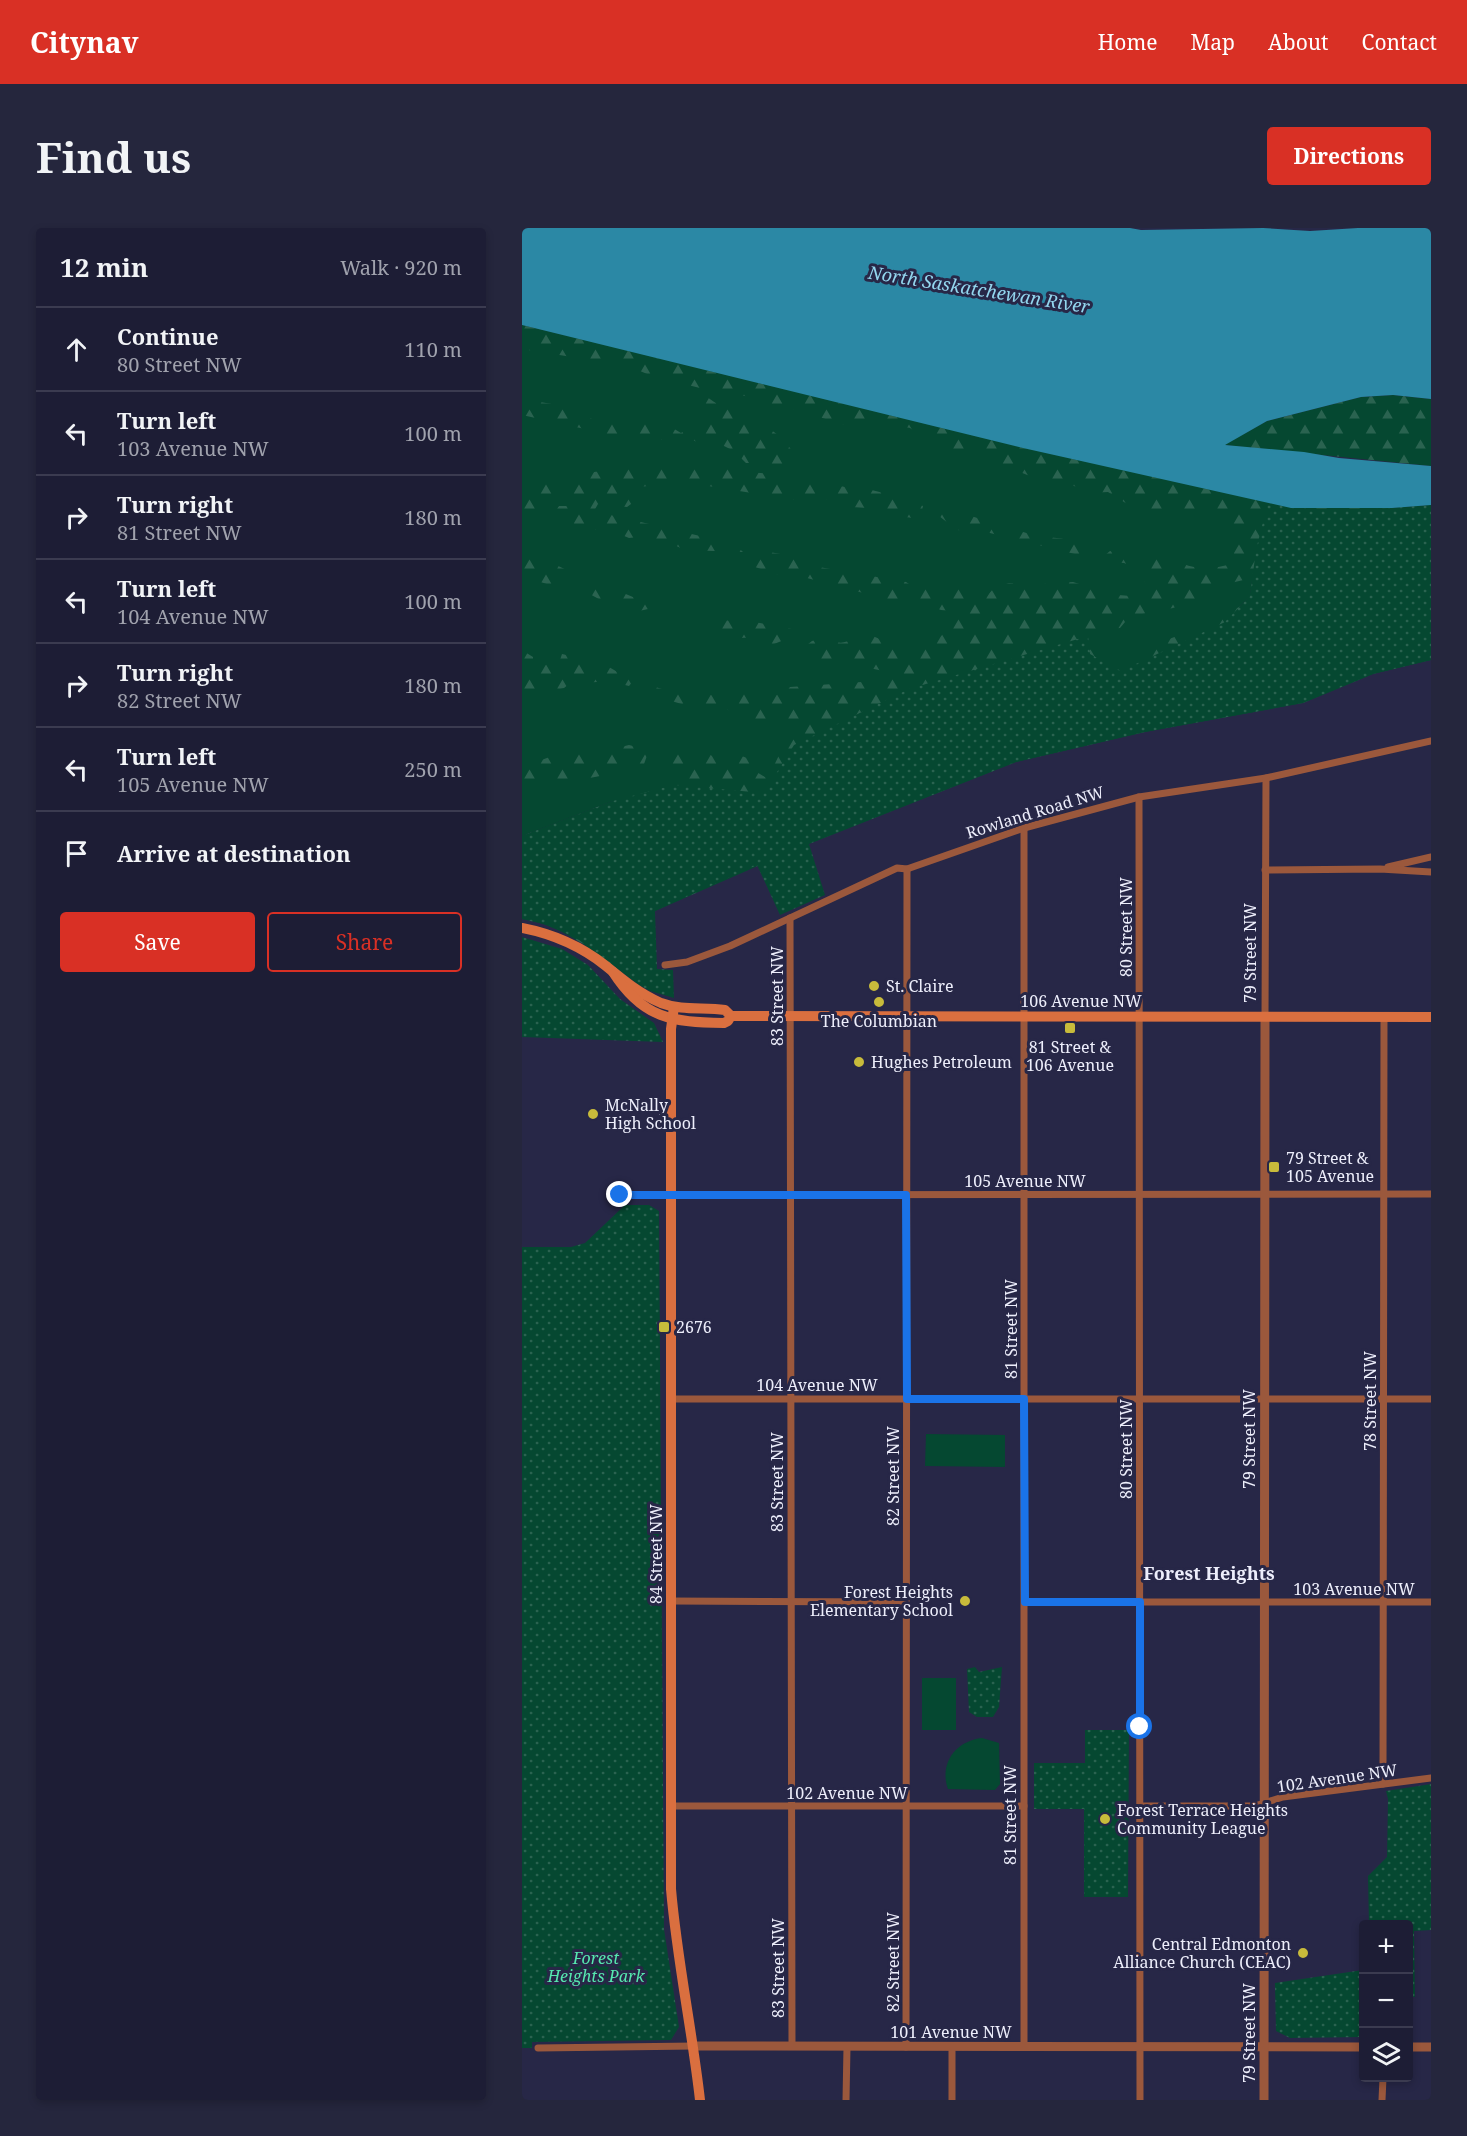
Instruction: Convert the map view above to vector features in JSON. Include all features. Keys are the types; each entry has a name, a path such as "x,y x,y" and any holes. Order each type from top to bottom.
{"main road":[{"path":"522,928 566,941 600,961 636,990 658,1002 674,1007"},
{"path":"613,972 622,986 636,1000 652,1011 672,1020"},
{"name":"106 Avenue NW","path":"674,1007 725,1010 731,1016 1431,1017"},
{"name":"84 Street NW","path":"674,1007 671,1196 671,1889 674,1930 694,2046 700,2100"},
{"name":"106 Avenue NW","path":"672,1020 724,1023 731,1016"}],"street":[{"name":"Rowland Road NW","path":"665,965 687,962 730,946 897,868 908,869 1024,828 1139,798 1266,778 1431,741"},
{"name":"79 Street NW","path":"1264,2100 1266,778"},
{"name":"80 Street NW","path":"1139,798 1140,2100"},
{"name":"81 Street NW","path":"1024,828 1024,2047"},
{"path":"1380,869 1431,858"},
{"name":"82 Street NW","path":"906,2047 908,869"},
{"path":"1265,870 1380,869 1431,872"},
{"name":"83 Street NW","path":"790,918 792,2046"},
{"name":"78 Street NW","path":"1383,1784 1384,1017"},
{"name":"105 Avenue NW","path":"620,1195 1431,1194"},
{"name":"104 Avenue NW","path":"671,1399 1431,1399"},
{"path":"670,1600 906,1602"},
{"name":"103 Avenue NW","path":"1025,1602 1431,1602"},
{"name":"102 Avenue NW","path":"1140,1806 1255,1806 1283,1797 1431,1778"},
{"name":"102 Avenue NW","path":"671,1806 1024,1806"},
{"name":"101 Avenue NW","path":"537,2048 694,2046 1359,2047"},
{"path":"846,2047 846,2100"},
{"path":"952,2047 952,2100"},
{"path":"1413,2047 1431,2047"},
{"path":"1382,2100 1383,2082"}],"green space":[{"path":"522,325 1268,502 1256,550 1250,596 1225,622 1121,672 764,793 613,801 522,836"},
{"path":"522,325 1023,448 1291,508 1392,508 1431,505 1431,660 1373,674 1303,703 1145,732 1016,762 808,844 655,911 608,961 557,929 522,919 522,836 613,801 674,785 683,770 660,765 653,757 670,751 695,750 719,760 731,752 747,758 755,771 765,777 773,767 786,732 778,724 737,717 724,707 713,714 664,699 649,692 652,686 672,692 723,696 747,693 767,697 785,693 790,687 890,680 893,673 855,665 807,661 803,656 803,648 812,641 826,637 839,643 857,636 868,635 903,648 920,646 935,640 947,630 955,617 953,611 927,605 911,606 919,586 978,588 986,597 994,588 1009,583 1029,585 1073,582 1107,594 1142,597 1148,589 1143,578 1143,570 1124,563 1098,561 1110,551 1135,557 1171,558 1186,565 1209,568 1233,563 1234,555 1228,534 1207,513 1196,516 1171,511 1164,527 1108,492 1089,493 1072,485 1045,482 975,454 946,449 932,443 910,428 867,419 844,425 798,410 769,405 751,397 708,390 652,376 628,366 522,349","holes":["1252,578 1250,595 1241,606 1196,629 1161,642 1124,668 1116,666 1095,650 1095,638 1120,628 1137,615 1173,608 1214,593 1222,585"]},
{"path":"1393,395 1431,399 1431,466 1224,445 1267,421 1361,397"},
{"path":"707,397 765,426 785,442 794,454 786,469 759,463 746,463 734,451 718,443 703,445 689,438 681,441 625,438 522,415 522,399 558,405 592,419 666,424 681,433 702,418"},
{"path":"719,463 746,472 773,474 790,480 806,479 845,487 856,486 903,498 923,506 920,519 891,515 868,508 835,506 828,499 818,501 805,498 784,501 764,495 696,484 662,484 633,488 635,501 627,507 598,504 594,511 734,544 743,552 685,550 670,543 657,544 646,536 629,538 612,531 584,529 567,520 556,522 551,515 559,506 579,506 569,499 550,495 546,507 534,511 522,510 522,482 581,479 594,472 616,469 707,469"},
{"path":"1268,502 1286,506 1327,509 1431,505 1431,660 1373,674 1303,703 1145,732 1016,762 809,844 825,895 780,915 757,865 655,911 657,969 673,970 674,998 639,985 579,940 552,926 522,919 522,836 613,801 674,785 764,793 794,745 909,689 1088,636 1090,654 1121,671 1225,622 1250,596 1256,550"},
{"path":"945,508 1036,536 1077,540 1089,549 1083,556 986,532 957,530 939,516"},
{"path":"749,551 764,551 797,557 813,566 906,582 912,586 900,605 807,578 787,578 755,567"},
{"path":"522,555 537,556 573,573 556,587 522,576"},
{"path":"592,580 657,607 639,611 628,604 608,604 586,592"},
{"path":"706,620 749,621 797,630 789,638 769,646 758,637 740,638 734,629 715,632"},
{"path":"522,642 525,652 533,657 533,662 539,667 549,664 559,673 568,670 560,660 562,654 602,663 633,681 629,686 609,681 584,683 575,679 564,688 544,693 537,706 522,708"},
{"path":"629,745 649,750 644,764 588,778 522,786 522,767 558,754 596,753"},
{"path":"522,937 562,949 588,965 620,999 654,1023 663,1042 522,1037"},
{"name":"Forest Heights Park","path":"625,1205 649,1205 659,1211 664,1929 679,2027 671,2040 532,2042 532,2048 522,2048 522,1247 571,1247 585,1243"},
{"path":"926,1434 1005,1435 1005,1467 925,1466"},
{"path":"975,1667 979,1672 1002,1667 999,1707 993,1717 977,1717 969,1712 967,1669"},
{"path":"922,1678 956,1678 956,1730 922,1730"},
{"path":"1085,1730 1129,1730 1128,1897 1084,1897 1084,1809 1034,1809 1034,1763 1085,1763"},
{"path":"982,1738 999,1743 1000,1784 995,1790 948,1789 946,1771 952,1755 964,1744"},
{"path":"1431,1784 1431,1930 1414,1931 1415,1997 1413,1997 1413,1920 1369,1920 1368,1876 1387,1857 1388,1799 1386,1791"},
{"path":"1359,1971 1359,2037 1290,2038 1276,2031 1275,1983"}],"water":[{"name":"North Saskatchewan River","path":"522,228 1130,228 1141,230 1263,228 1310,231 1358,228 1431,228 1431,399 1393,395 1361,397 1267,421 1225,445 1431,466 1431,505 1392,508 1291,508 1023,448 522,325"}],"place":[{"name":"St. Claire","path":"874,986"},
{"name":"The Columbian","path":"879,1002"},
{"name":"81 Street & 106 Avenue","path":"1070,1028"},
{"name":"Hughes Petroleum","path":"859,1062"},
{"name":"McNally High School","path":"593,1114"},
{"name":"79 Street & 105 Avenue","path":"1274,1167"},
{"name":"2676","path":"664,1327"},
{"name":"Forest Heights Elementary School","path":"965,1601"},
{"name":"Forest Terrace Heights Community League","path":"1105,1819"},
{"name":"Central Edmonton Alliance Church (CEAC)","path":"1303,1953"}],"district":[{"name":"Forest Heights","path":"1209,1574"}],"route":[{"path":"620,1195 906,1195 907,1399 1024,1399 1025,1602 1140,1602 1140,1727"}]}
